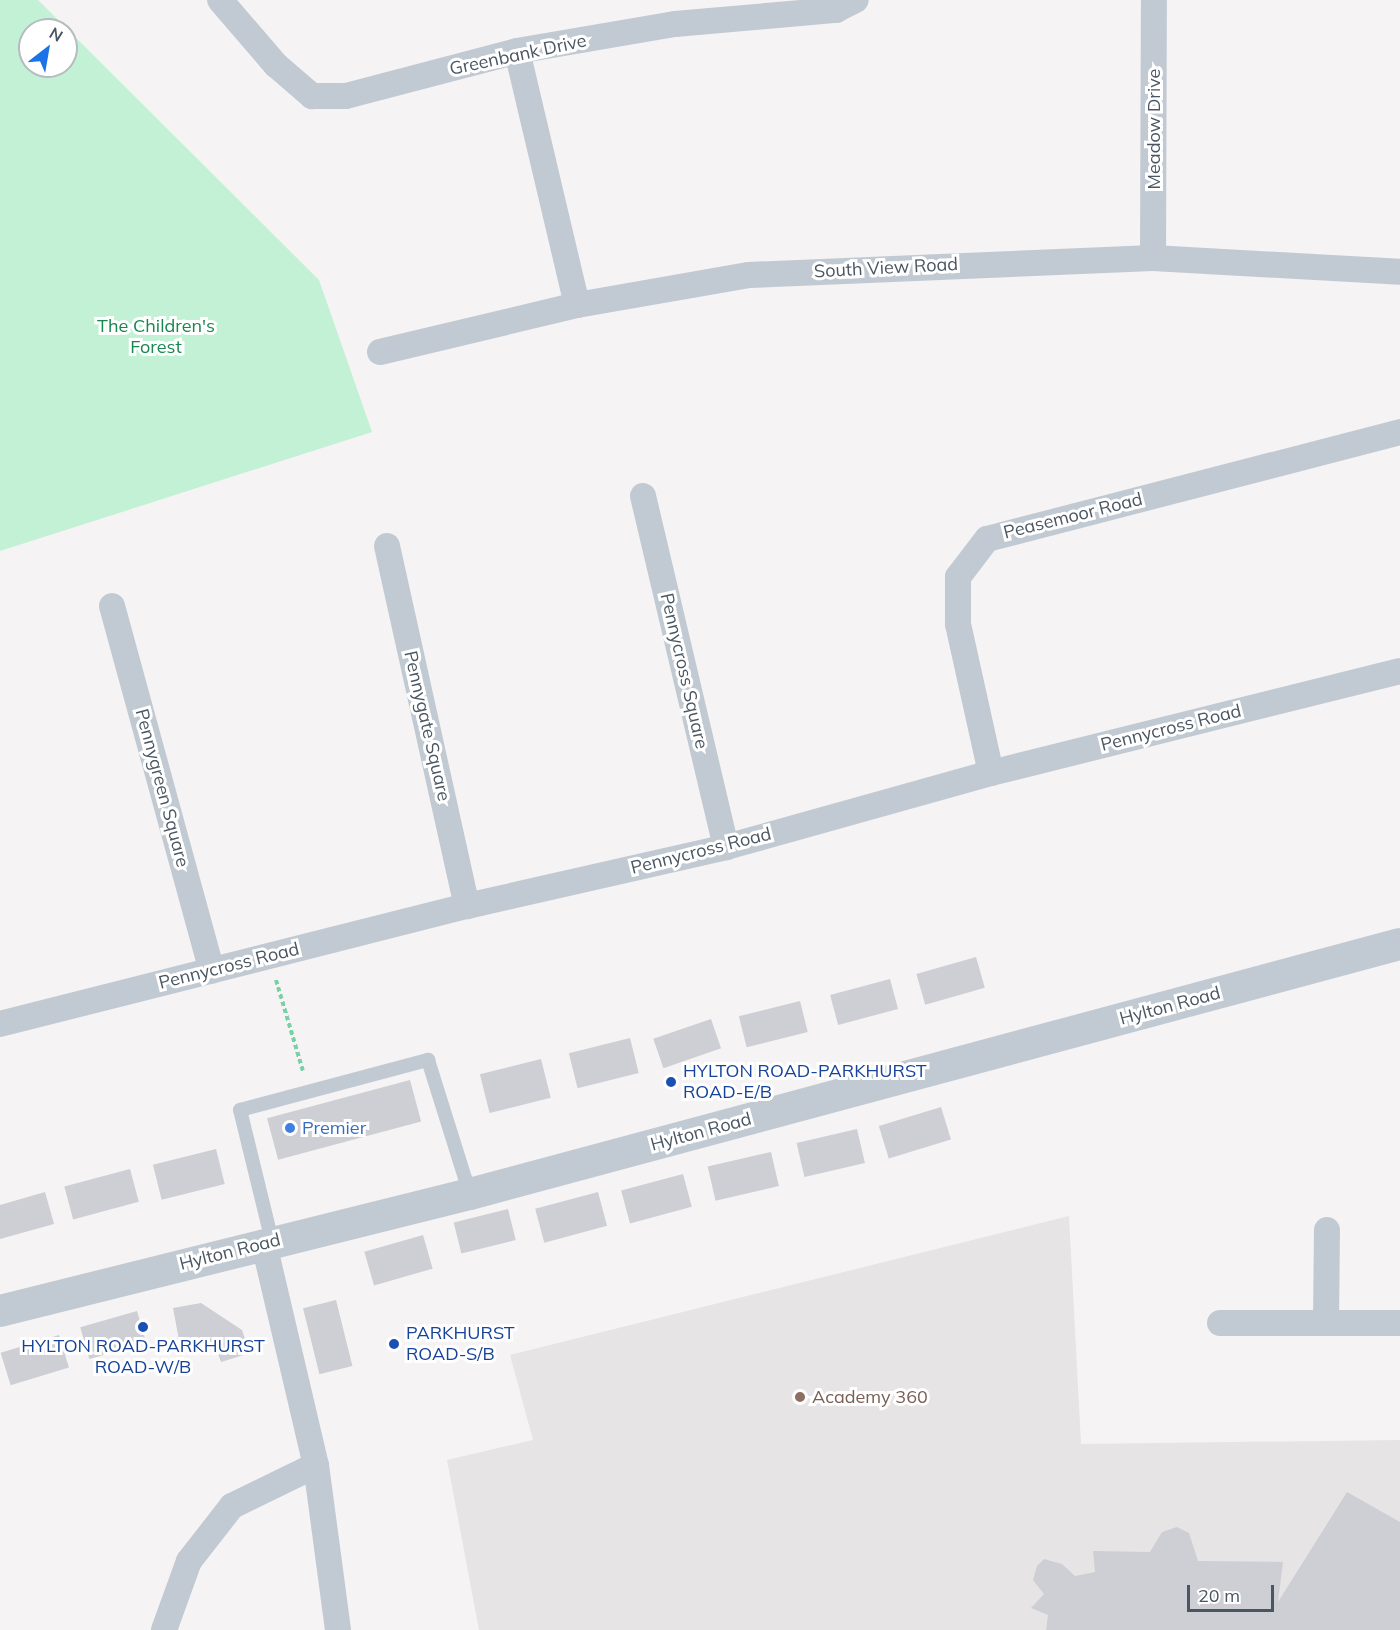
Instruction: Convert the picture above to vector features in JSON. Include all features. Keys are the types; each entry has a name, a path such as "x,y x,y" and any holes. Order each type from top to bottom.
{"street":[{"name":"Greenbank Drive","path":"220,0 276,64 312,96 345,96 517,51 675,24 836,10 856,0"},
{"name":"Meadow Drive","path":"1153,258 1154,0"},
{"path":"517,51 577,305"},
{"name":"South View Road","path":"380,352 577,305 749,275 1153,258 1400,272"},
{"name":"Peasemoor Road","path":"991,773 958,624 958,577 987,539 1400,432"},
{"name":"Pennycross Square","path":"643,496 726,847"},
{"name":"Pennygate Square","path":"387,546 467,906"},
{"name":"Pennygreen Square","path":"112,606 212,971"},
{"name":"Pennycross Road","path":"0,1024 467,906 726,847 991,773 1400,672"},
{"name":"Hylton Road","path":"0,1311 268,1242 470,1194 1400,944"},
{"path":"1326,1323 1327,1230"},
{"path":"268,1242 316,1465 338,1630"},
{"path":"1220,1323 1400,1323"},
{"path":"164,1630 189,1561 232,1506 316,1465"}],"lane":[{"path":"268,1242 240,1110 428,1060 470,1194"}],"path":[{"path":"269,957 310,1092"}],"shaded area":[{"name":"Academy 360","path":"1069,1216 1081,1444 1400,1440 1400,1630 479,1630 447,1460 533,1440 510,1355"}],"green space":[{"name":"The Children's Forest","path":"0,0 38,0 56,18 18,18 18,78 78,78 78,40 319,280 372,432 0,551"}],"building":[{"path":"976,957 985,988 925,1005 916,974"},
{"path":"890,979 898,1009 838,1025 830,995"},
{"path":"800,1001 808,1032 747,1047 739,1016"},
{"path":"711,1019 721,1048 663,1068 653,1039"},
{"path":"630,1038 639,1073 578,1088 569,1053"},
{"path":"541,1059 551,1098 490,1113 480,1074"},
{"path":"410,1080 421,1122 278,1160 267,1118"},
{"path":"941,1107 951,1140 889,1159 879,1126"},
{"path":"857,1129 865,1163 804,1177 797,1143"},
{"path":"216,1149 225,1184 162,1200 153,1165"},
{"path":"771,1152 779,1186 716,1201 708,1167"},
{"path":"130,1169 139,1202 73,1219 64,1187"},
{"path":"683,1174 692,1207 630,1223 621,1191"},
{"path":"45,1192 54,1224 0,1239 0,1205"},
{"path":"598,1192 607,1226 544,1243 535,1209"},
{"path":"508,1209 516,1240 461,1254 454,1223"},
{"path":"423,1235 433,1269 374,1285 364,1252"},
{"path":"336,1300 352,1366 319,1374 303,1308"},
{"path":"201,1303 242,1330 250,1353 221,1362 217,1351 197,1337 179,1340 173,1308"},
{"path":"137,1311 146,1343 89,1359 80,1327"},
{"path":"59,1335 69,1368 11,1385 1,1353"},
{"path":"1347,1492 1400,1522 1400,1630 1046,1630 1048,1615 1031,1608 1044,1594 1033,1580 1037,1566 1044,1559 1062,1564 1075,1576 1095,1572 1093,1551 1150,1552 1162,1532 1177,1527 1189,1533 1198,1561 1283,1562 1278,1602"}],"place":[{"name":"HYLTON ROAD-PARKHURST ROAD-E/B","path":"671,1082"},
{"name":"Premier","path":"290,1128"},
{"name":"HYLTON ROAD-PARKHURST ROAD-W/B","path":"143,1327"},
{"name":"PARKHURST ROAD-S/B","path":"394,1344"},
{"name":"Academy 360","path":"800,1397"}]}
